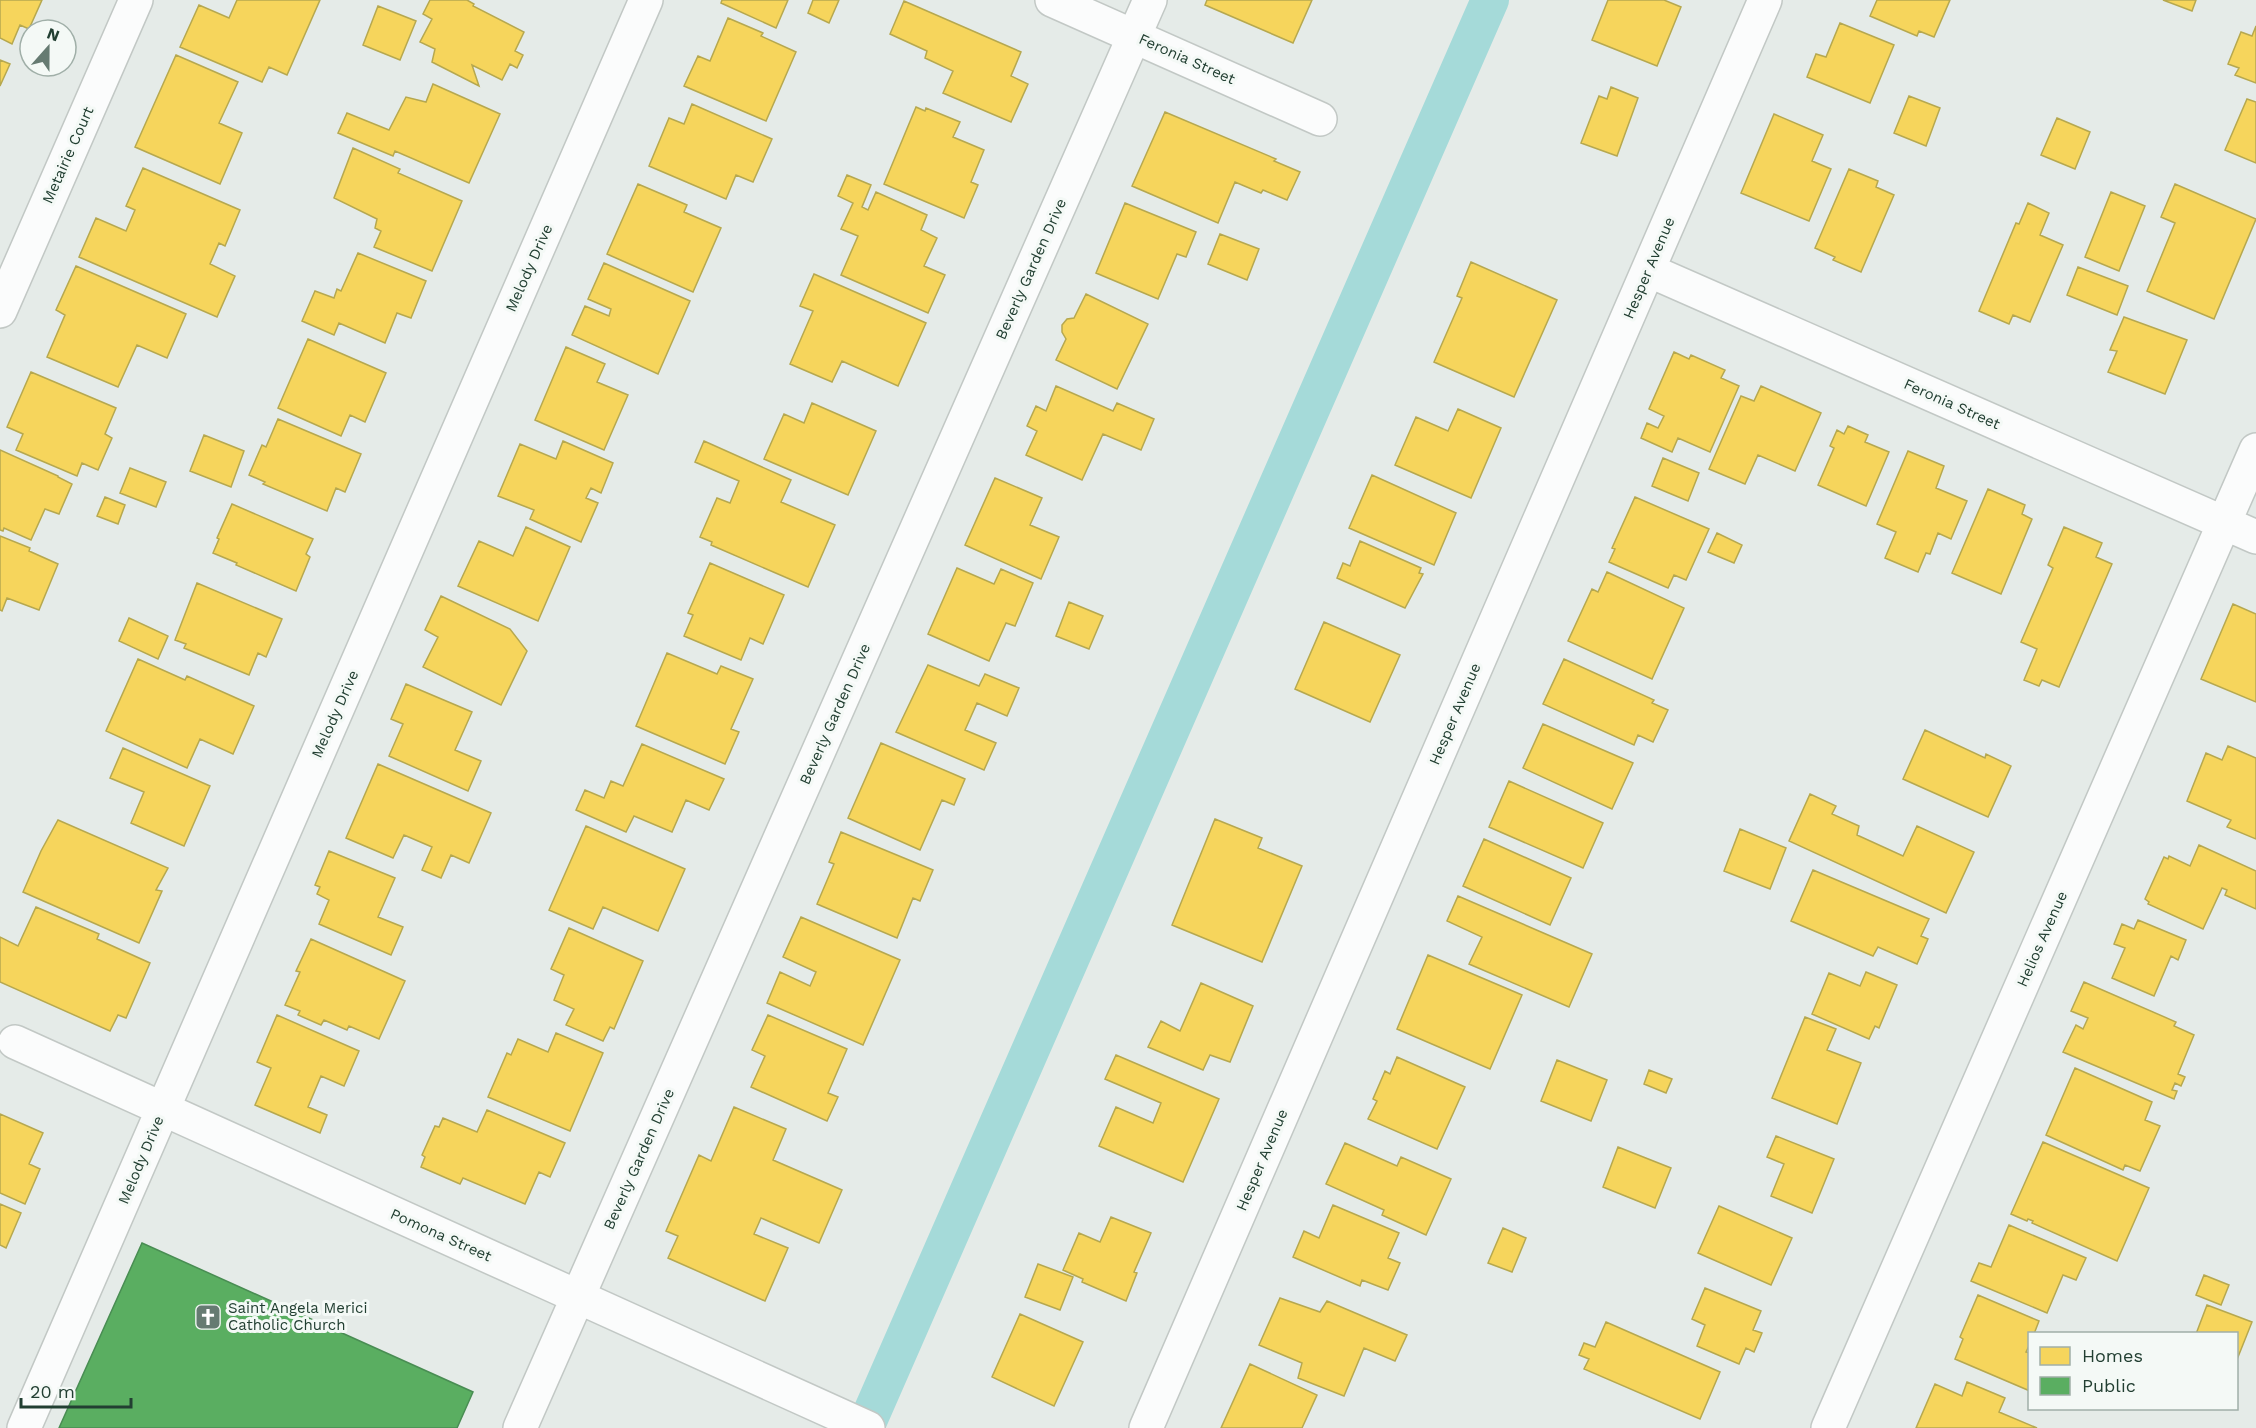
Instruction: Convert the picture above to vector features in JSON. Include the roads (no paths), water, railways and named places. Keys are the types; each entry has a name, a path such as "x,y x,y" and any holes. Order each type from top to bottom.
{"street":[{"name":"Metairie Court","path":"0,311 136,0"},
{"name":"Melody Drive","path":"24,1428 645,0"},
{"name":"Feronia Street","path":"1052,0 1320,119"},
{"name":"Beverly Garden Drive","path":"520,1428 1150,0"},
{"name":"Hesper Avenue","path":"1146,1428 1765,0"},
{"name":"Feronia Street","path":"1648,270 2256,537"},
{"name":"Helios Avenue","path":"1828,1428 2256,450"},
{"name":"Pomona Street","path":"15,1042 868,1428"}],"waterway":[{"path":"865,1428 1490,0"}],"place":[{"name":"Saint Angela Merici Catholic Church","path":"208,1317"}]}
